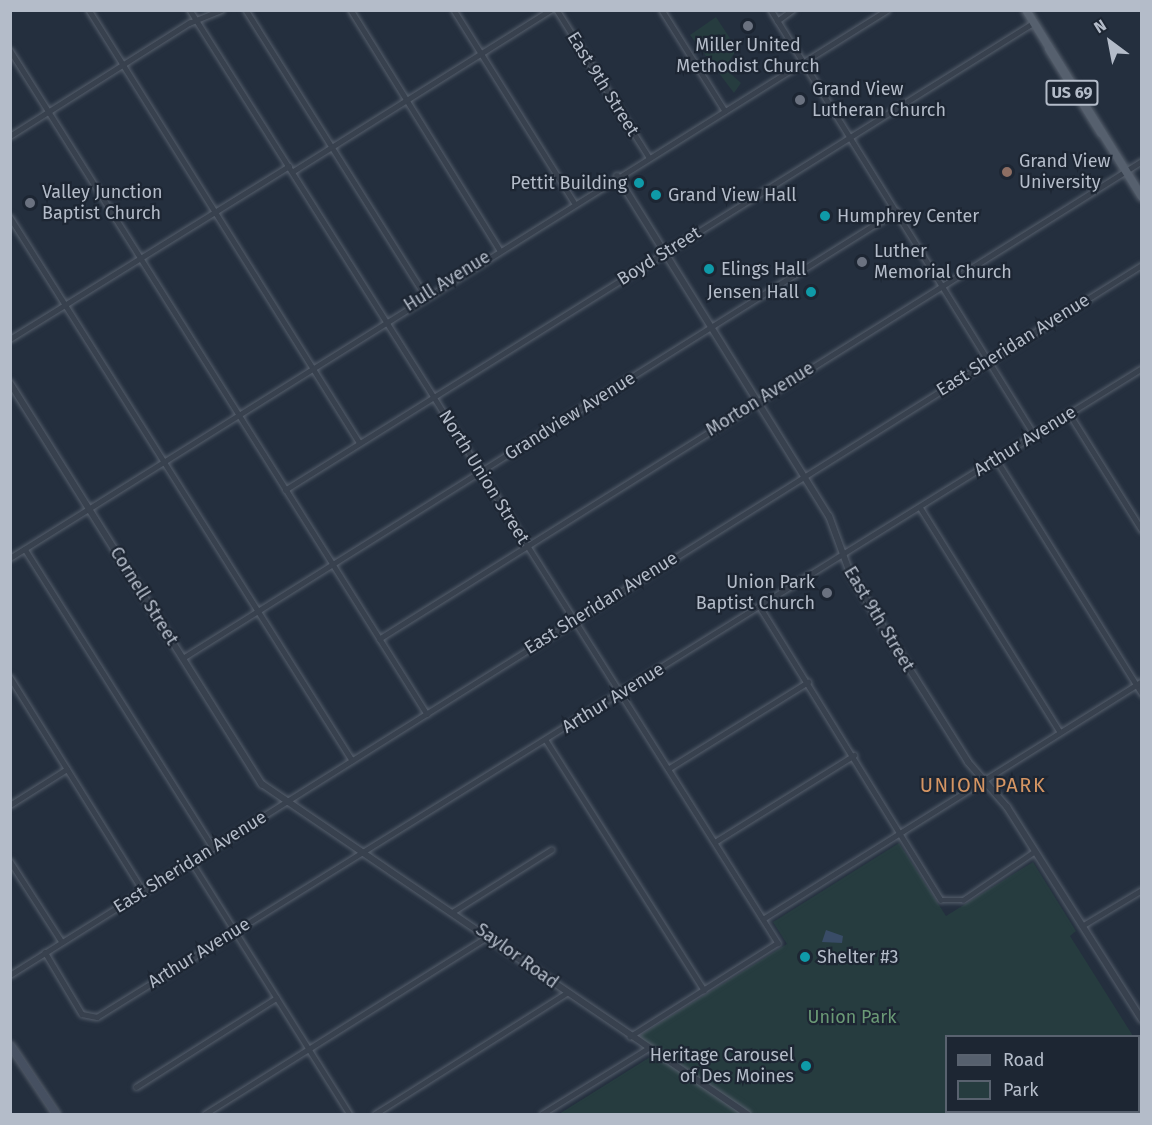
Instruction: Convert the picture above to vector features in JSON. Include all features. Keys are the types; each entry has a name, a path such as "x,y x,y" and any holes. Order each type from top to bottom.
{"main road":[{"name":"US 69","path":"1026,10 1142,197"},
{"path":"10,1045 56,1114"}],"street":[{"path":"89,10 359,442"},
{"name":"North Union Street","path":"190,10 778,943 704,990"},
{"path":"10,136 197,21 222,10"},
{"path":"246,10 425,295"},
{"path":"351,10 499,249"},
{"path":"454,10 574,202"},
{"path":"292,172 550,10"},
{"name":"East 9th Street","path":"557,10 649,157"},
{"path":"662,10 725,111"},
{"path":"771,10 1034,435"},
{"path":"777,21 792,10"},
{"name":"Hull Avenue","path":"11,555 25,549 425,295 884,11"},
{"name":"Boyd Street","path":"285,490 1033,23"},
{"path":"10,50 237,415 427,714"},
{"name":"Morton Avenue","path":"379,639 527,544 1142,161"},
{"path":"10,339 288,166"},
{"name":"East 9th Street","path":"617,176 834,526 842,555 958,746 1035,852 1142,1020"},
{"name":"Grandview Avenue","path":"183,658 896,211"},
{"path":"10,217 352,760"},
{"name":"East Sheridan Avenue","path":"10,975 803,475 1142,265"},
{"name":"Arthur Avenue","path":"45,952 82,1014 97,1017 1142,368"},
{"name":"Cornell Street","path":"10,383 262,784 285,803"},
{"path":"1069,414 1142,530"},
{"path":"996,459 1142,694"},
{"path":"920,507 1060,732"},
{"path":"25,549 213,848"},
{"path":"760,607 942,900 963,900 1035,852"},
{"path":"11,679 143,891"},
{"path":"763,918 1142,681"},
{"path":"668,769 808,682"},
{"path":"546,740 704,990 630,1037"},
{"path":"715,842 854,755"},
{"path":"10,804 67,770"},
{"name":"Saylor Road","path":"285,803 364,850 454,911 630,1037 747,1114"},
{"path":"454,911 551,850"},
{"path":"10,861 62,942"},
{"path":"191,861 350,1114"},
{"path":"1082,926 1142,890"},
{"path":"205,1114 489,936"},
{"path":"375,1114 568,992"},
{"path":"136,1087 276,998"},
{"path":"542,1114 648,1049"}],"green space":[{"path":"716,17 737,49 730,60 731,74 741,83 734,93 690,35"},
{"name":"Union Park","path":"899,843 946,916 1033,862 1076,931 1070,936 1132,1035 945,1035 945,1113 1140,1113 1140,1080 1141,1114 559,1114 650,1057 653,1053 639,1039 642,1034 787,944 773,922"}],"water":[{"path":"826,930 843,936 842,943 822,942"}],"place":[{"name":"Miller United Methodist Church","path":"748,26"},
{"name":"Grand View Lutheran Church","path":"800,100"},
{"name":"Grand View University","path":"1007,172"},
{"name":"Pettit Building","path":"639,183"},
{"name":"Grand View Hall","path":"656,195"},
{"name":"Valley Junction Baptist Church","path":"30,203"},
{"name":"Humphrey Center","path":"825,216"},
{"name":"Luther Memorial Church","path":"862,262"},
{"name":"Elings Hall","path":"709,269"},
{"name":"Jensen Hall","path":"811,292"},
{"name":"Union Park Baptist Church","path":"827,593"},
{"name":"Shelter #3","path":"805,957"},
{"name":"Heritage Carousel of Des Moines","path":"806,1066"}],"district":[{"name":"UNION PARK","path":"983,785"}]}
